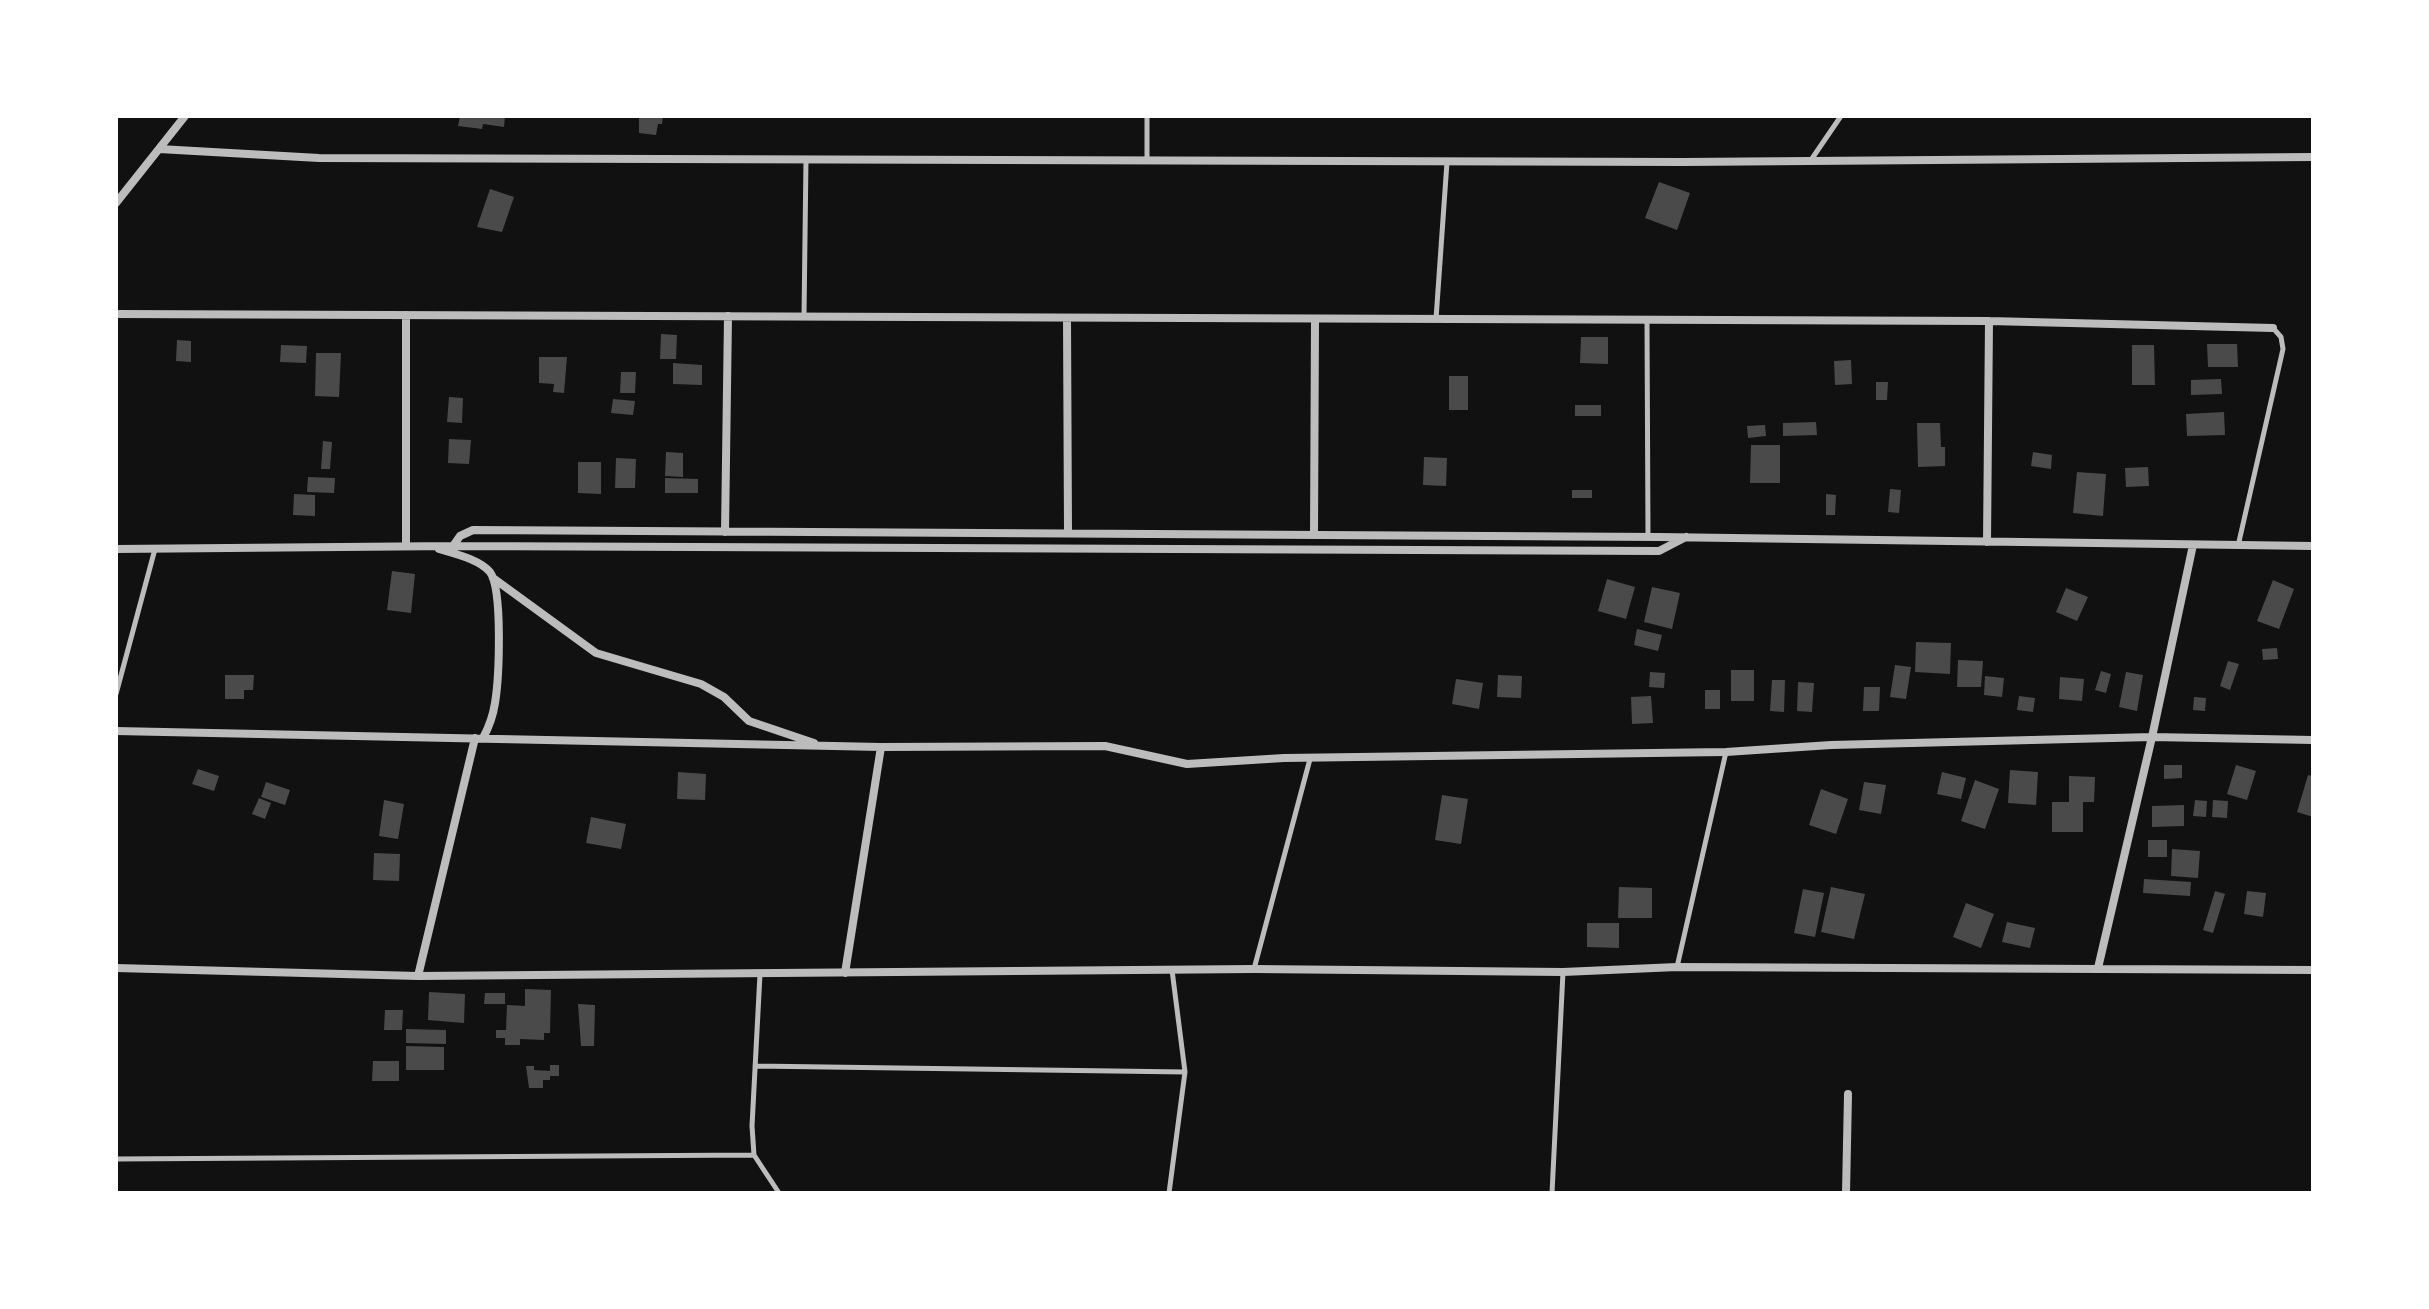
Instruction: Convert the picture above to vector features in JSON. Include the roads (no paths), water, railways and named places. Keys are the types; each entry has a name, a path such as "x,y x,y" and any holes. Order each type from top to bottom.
{"street":[{"path":"116,203 185,116"},
{"path":"159,149 319,158 1811,161 2313,157"},
{"path":"116,314 1989,321 2273,328"},
{"path":"406,315 406,546"},
{"path":"725,532 728,316"},
{"path":"1067,318 1068,533"},
{"path":"1314,535 1315,319"},
{"path":"1987,542 1989,321"},
{"path":"453,546 460,536 473,530 1686,537 2313,546"},
{"path":"116,549 453,546 1659,551 1686,537"},
{"path":"2098,968 2193,545"},
{"path":"418,976 479,738 495,705 499,666 497,595 488,569 431,546"},
{"path":"493,578 596,653 701,684 724,697 749,721 822,746"},
{"path":"116,731 881,747 1105,746 1187,764 1310,758 1726,752 1831,745 2152,737 2313,740"},
{"path":"845,973 881,747"},
{"path":"116,968 418,976 1254,969 1563,972 1677,967 2313,970"},
{"path":"1846,1193 1848,1094"}],"lane":[{"path":"1147,116 1147,160"},
{"path":"1811,161 1841,116"},
{"path":"804,317 806,159"},
{"path":"1436,319 1447,161"},
{"path":"1647,320 1648,537"},
{"path":"2238,546 2283,349 2281,337 2273,328"},
{"path":"116,694 155,548"},
{"path":"1677,967 1726,752"},
{"path":"1254,969 1310,758"},
{"path":"1169,1193 1185,1072 1172,970"},
{"path":"1552,1193 1563,972"},
{"path":"760,973 752,1126 754,1155 779,1193"},
{"path":"755,1066 1185,1072"},
{"path":"116,1159 754,1155"}]}
